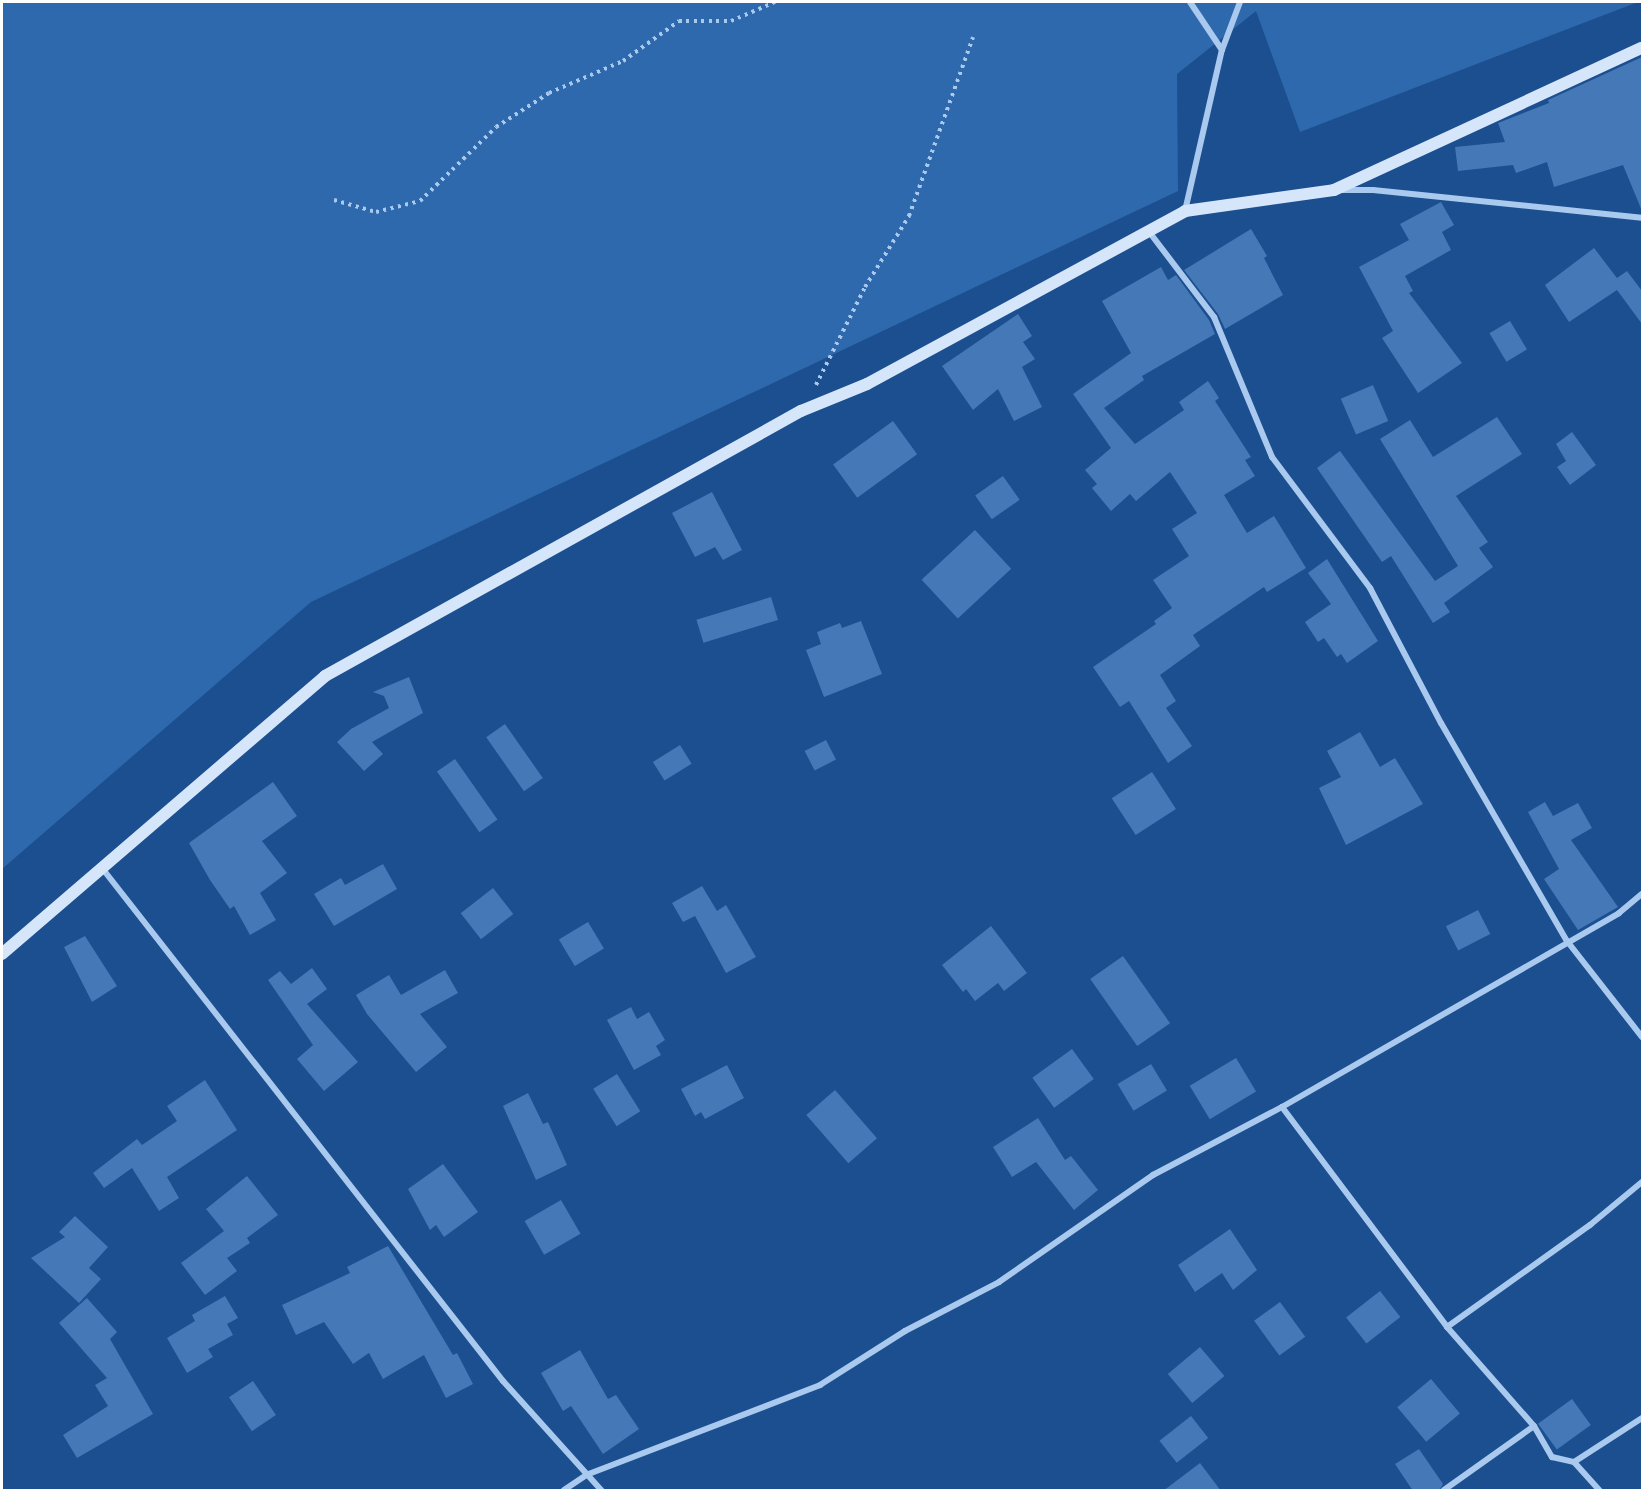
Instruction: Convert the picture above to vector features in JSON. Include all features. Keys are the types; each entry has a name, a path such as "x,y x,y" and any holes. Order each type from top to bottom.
{"street":[{"path":"1190,2 1222,50"},
{"path":"1185,211 1222,50 1240,2"},
{"path":"1334,190 1642,48"},
{"path":"2,954 325,676 801,411 867,384 1150,233 1185,211 1334,190 1373,190 1642,218"},
{"path":"1150,233 1214,317 1272,457 1370,588 1442,723 1568,941 1642,1037"},
{"path":"102,868 503,1381 601,1491"},
{"path":"564,1491 586,1475 820,1385 905,1331 999,1282 1153,1175 1282,1107 1619,913 1642,894"},
{"path":"1282,1107 1447,1327 1534,1426 1552,1457 1574,1462 1599,1491"},
{"path":"1447,1327 1590,1226 1642,1182"},
{"path":"1574,1462 1642,1418"},
{"path":"1444,1491 1534,1426"}],"path":[{"path":"334,200 376,212 420,201 496,127 549,93 623,61 679,21 731,21 775,2"},
{"path":"801,411 865,287 909,216 973,37"}],"shaded area":[{"path":"2,2 1638,2 1300,132 1256,11 1177,74 1178,191 311,602 2,869"}],"building":[{"path":"1642,57 1642,211 1623,165 1554,187 1547,162 1516,173 1513,165 1458,171 1455,147 1505,142 1498,123 1549,103 1548,100"},
{"path":"1441,202 1454,225 1442,232 1451,250 1405,276 1413,291 1409,293 1462,363 1418,393 1382,338 1393,331 1359,267 1409,240 1400,224"},
{"path":"1251,229 1267,256 1264,258 1283,295 1225,329 1218,314 1184,270"},
{"path":"1594,248 1617,278 1627,271 1642,291 1642,324 1617,290 1569,322 1545,285"},
{"path":"1161,267 1168,280 1176,275 1209,320 1215,334 1142,376 1144,380 1104,408 1135,444 1184,410 1179,402 1208,381 1219,398 1215,401 1251,457 1245,460 1255,476 1224,495 1247,533 1274,516 1306,568 1267,592 1264,587 1193,635 1200,646 1160,675 1176,701 1166,708 1192,746 1168,763 1129,701 1120,707 1093,667 1156,624 1154,621 1172,608 1153,580 1189,556 1172,529 1197,513 1170,472 1136,501 1130,494 1111,511 1092,488 1097,484 1085,470 1111,448 1073,394 1131,353 1102,301"},
{"path":"1018,314 1032,336 1023,342 1035,359 1022,367 1042,407 1014,421 998,389 973,410 942,366"},
{"path":"1510,321 1527,349 1506,362 1489,333"},
{"path":"1373,385 1388,421 1356,435 1341,399"},
{"path":"1497,417 1522,454 1456,496 1488,542 1479,548 1493,567 1444,603 1450,612 1433,623 1391,556 1382,562 1317,468 1340,451 1435,581 1458,566 1380,439 1410,420 1433,457"},
{"path":"893,421 917,454 857,498 833,464"},
{"path":"1572,432 1596,465 1570,485 1557,467 1566,461 1556,444"},
{"path":"1003,476 1020,500 992,519 975,496"},
{"path":"712,492 742,550 723,560 715,547 695,557 672,513"},
{"path":"975,530 1011,569 958,619 922,580"},
{"path":"1327,559 1378,641 1347,663 1341,654 1337,657 1324,638 1318,642 1305,622 1331,604 1308,573"},
{"path":"771,597 778,620 703,643 696,620"},
{"path":"861,621 882,674 824,697 806,650 821,644 817,632 840,623 842,628"},
{"path":"409,677 423,713 372,742 383,754 364,771 337,742 351,729 389,708 384,696 373,692"},
{"path":"505,724 543,778 524,791 486,737"},
{"path":"1360,732 1380,767 1395,758 1423,804 1346,845 1319,788 1341,777 1327,751"},
{"path":"826,740 836,760 815,770 805,751"},
{"path":"680,745 692,764 665,781 653,762"},
{"path":"455,759 497,820 479,832 437,772"},
{"path":"1152,772 1176,809 1136,835 1112,798"},
{"path":"273,782 297,816 262,841 287,873 260,893 276,920 250,935 234,906 230,909 210,880 189,843"},
{"path":"1545,802 1553,816 1578,803 1592,828 1571,840 1618,907 1578,930 1544,879 1559,869 1528,812"},
{"path":"383,864 397,889 334,926 314,894 341,878 345,885"},
{"path":"702,886 717,911 726,905 756,957 726,973 695,916 683,922 672,903"},
{"path":"493,888 513,914 481,939 461,913"},
{"path":"1478,910 1490,934 1458,950 1446,926"},
{"path":"588,922 604,949 575,966 559,940"},
{"path":"991,926 1027,973 1004,991 998,983 975,1001 966,989 963,992 942,965"},
{"path":"85,936 117,986 92,1002 64,947"},
{"path":"1123,956 1170,1023 1137,1046 1090,979"},
{"path":"312,968 327,989 307,1004 358,1062 324,1091 297,1059 313,1045 268,980 280,971 291,984"},
{"path":"445,970 458,993 420,1014 447,1047 416,1072 367,1014 356,995 389,975 401,995"},
{"path":"631,1007 637,1019 649,1012 665,1040 656,1046 661,1055 634,1070 607,1020"},
{"path":"1072,1049 1094,1079 1054,1108 1032,1078"},
{"path":"1236,1058 1256,1091 1210,1119 1190,1086"},
{"path":"1151,1064 1167,1091 1134,1111 1118,1084"},
{"path":"727,1065 744,1098 705,1119 701,1112 695,1116 681,1089"},
{"path":"617,1074 640,1111 617,1126 593,1089"},
{"path":"205,1080 237,1130 167,1177 179,1198 159,1211 132,1168 104,1188 93,1173 137,1139 142,1145 177,1121 167,1106"},
{"path":"835,1090 877,1138 848,1163 806,1115"},
{"path":"528,1093 543,1124 548,1122 567,1165 536,1180 503,1106"},
{"path":"1038,1118 1065,1160 1071,1156 1098,1190 1074,1210 1036,1162 1012,1177 993,1147"},
{"path":"443,1164 478,1212 444,1237 436,1225 430,1230 408,1189"},
{"path":"247,1176 278,1215 247,1238 250,1243 227,1258 237,1271 205,1295 181,1263 224,1231 206,1209"},
{"path":"561,1200 580,1234 544,1255 525,1221"},
{"path":"75,1216 108,1247 89,1268 101,1279 79,1303 31,1258 65,1237 59,1232"},
{"path":"1230,1229 1257,1270 1233,1290 1222,1273 1195,1292 1178,1265"},
{"path":"388,1246 453,1355 457,1353 473,1384 446,1398 424,1355 383,1379 369,1353 353,1364 324,1322 296,1335 282,1305 350,1273 347,1267"},
{"path":"1380,1291 1400,1317 1366,1343 1346,1317"},
{"path":"225,1296 238,1318 227,1324 233,1335 208,1349 213,1357 187,1373 167,1338 195,1321 192,1315"},
{"path":"87,1298 117,1332 110,1339 153,1414 77,1458 63,1435 108,1406 95,1385 107,1378 59,1323"},
{"path":"1280,1302 1305,1337 1279,1356 1254,1321"},
{"path":"1200,1347 1224,1376 1192,1403 1168,1374"},
{"path":"580,1350 608,1399 616,1395 639,1429 603,1454 571,1406 563,1411 541,1373"},
{"path":"1431,1379 1460,1413 1426,1442 1397,1407"},
{"path":"253,1381 276,1415 252,1431 229,1397"},
{"path":"1572,1399 1591,1425 1557,1450 1538,1424"},
{"path":"1191,1416 1208,1438 1177,1463 1159,1441"},
{"path":"1419,1449 1443,1484 1439,1491 1413,1491 1395,1464"},
{"path":"1200,1463 1221,1491 1163,1491"}]}
